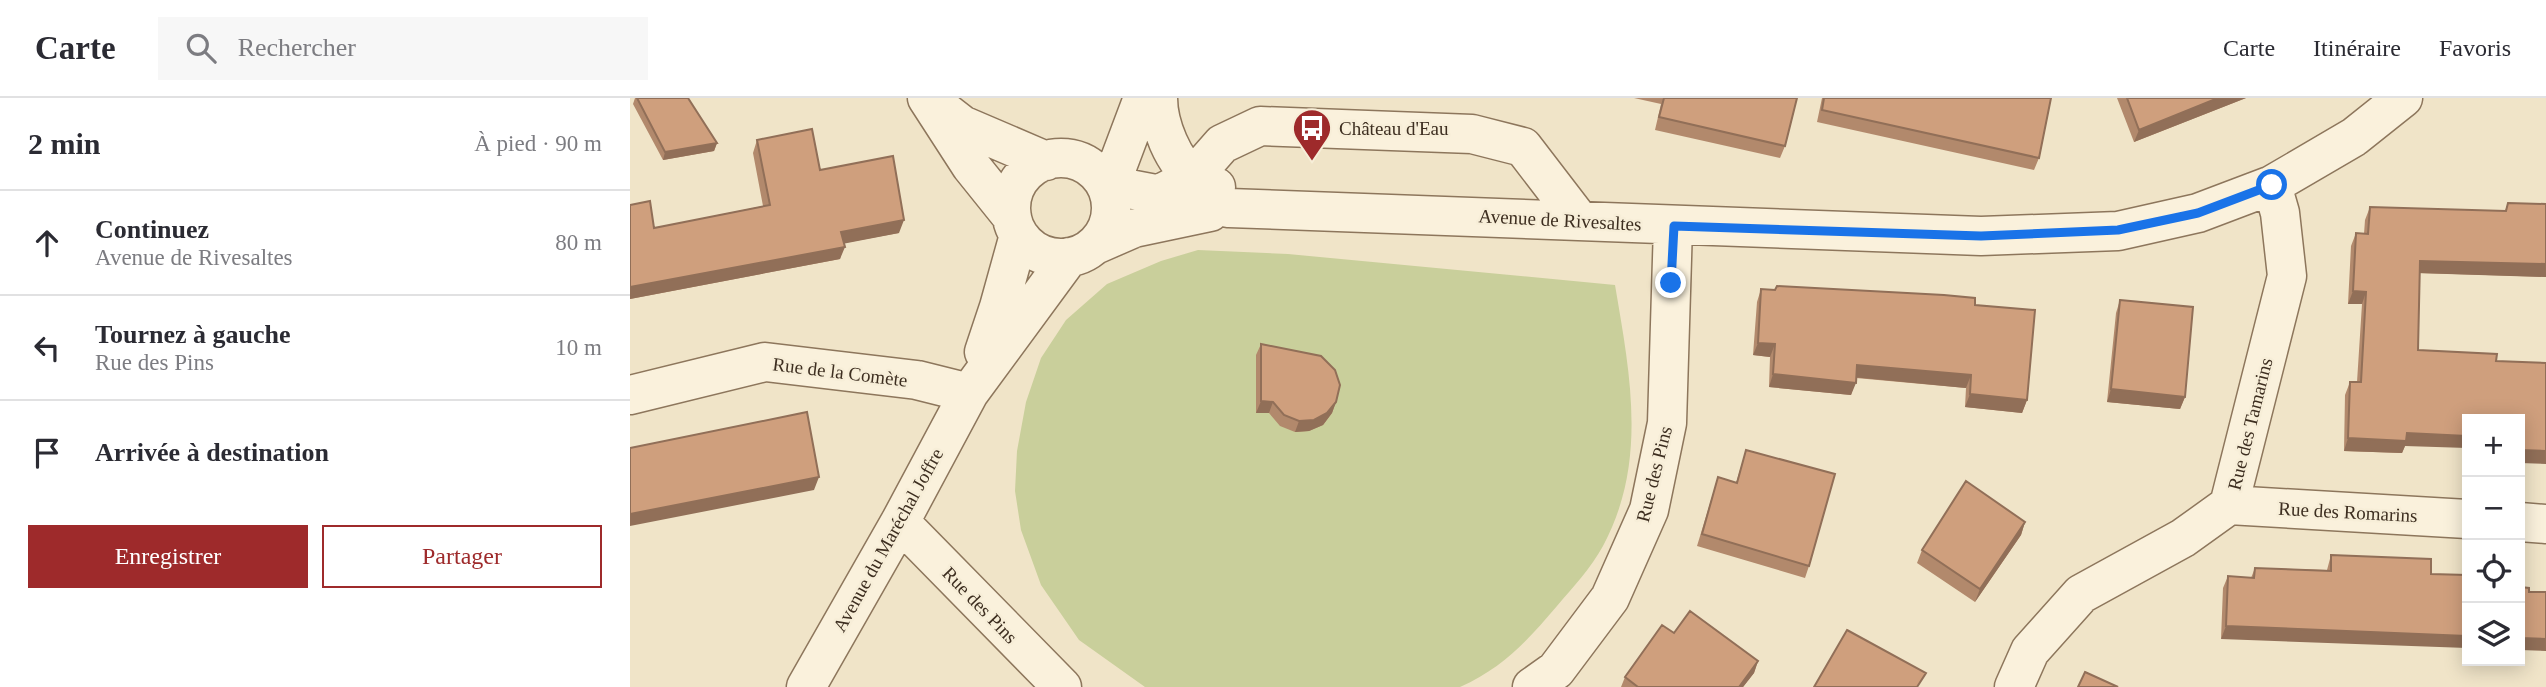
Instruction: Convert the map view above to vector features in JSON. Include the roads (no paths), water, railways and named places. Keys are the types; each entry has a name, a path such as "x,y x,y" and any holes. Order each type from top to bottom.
{"street":[{"path":"927,98 962,125 1056,160 1084,163 1098,175 1108,191 1110,219 1104,233 1082,251 1054,258 1040,254 1028,246 927,98"},
{"path":"1015,226 1011,202 1022,177 1032,167 1095,144 1129,98"},
{"path":"1108,191 1143,98"},
{"path":"1158,98 1158,109 1169,146 1194,177 1246,207"},
{"name":"Avenue de Rivesaltes","path":"1108,191 1129,189 1246,207 1674,226 1981,236 2118,230 2198,213 2272,185 2354,137 2403,98"},
{"path":"1160,194 1194,177 1222,144 1261,127 1472,134 1523,147 1578,220"},
{"name":"Rue des Tamarins","path":"2014,687 2030,651 2081,594 2183,538 2229,505 2287,276 2280,213 2272,185"},
{"name":"Avenue de Rivesaltes","path":"1082,251 1134,228 1246,207"},
{"name":"Avenue du Maréchal Joffre","path":"806,687 900,522 969,393 999,307 1015,226"},
{"name":"Rue des Pins","path":"1532,687 1556,670 1610,598 1649,510 1667,423 1674,226"},
{"name":"Avenue du Maréchal Joffre","path":"969,393 1082,251"},
{"name":"Rue de la Comète","path":"630,395 765,362 917,380 969,393"},
{"name":"Rue des Romarins","path":"2229,505 2462,519"},
{"name":"Rue des Pins","path":"900,522 1062,687"},
{"path":"2525,522 2546,524"}],"place":[{"name":"Château d'Eau","path":"1312,162"}]}
